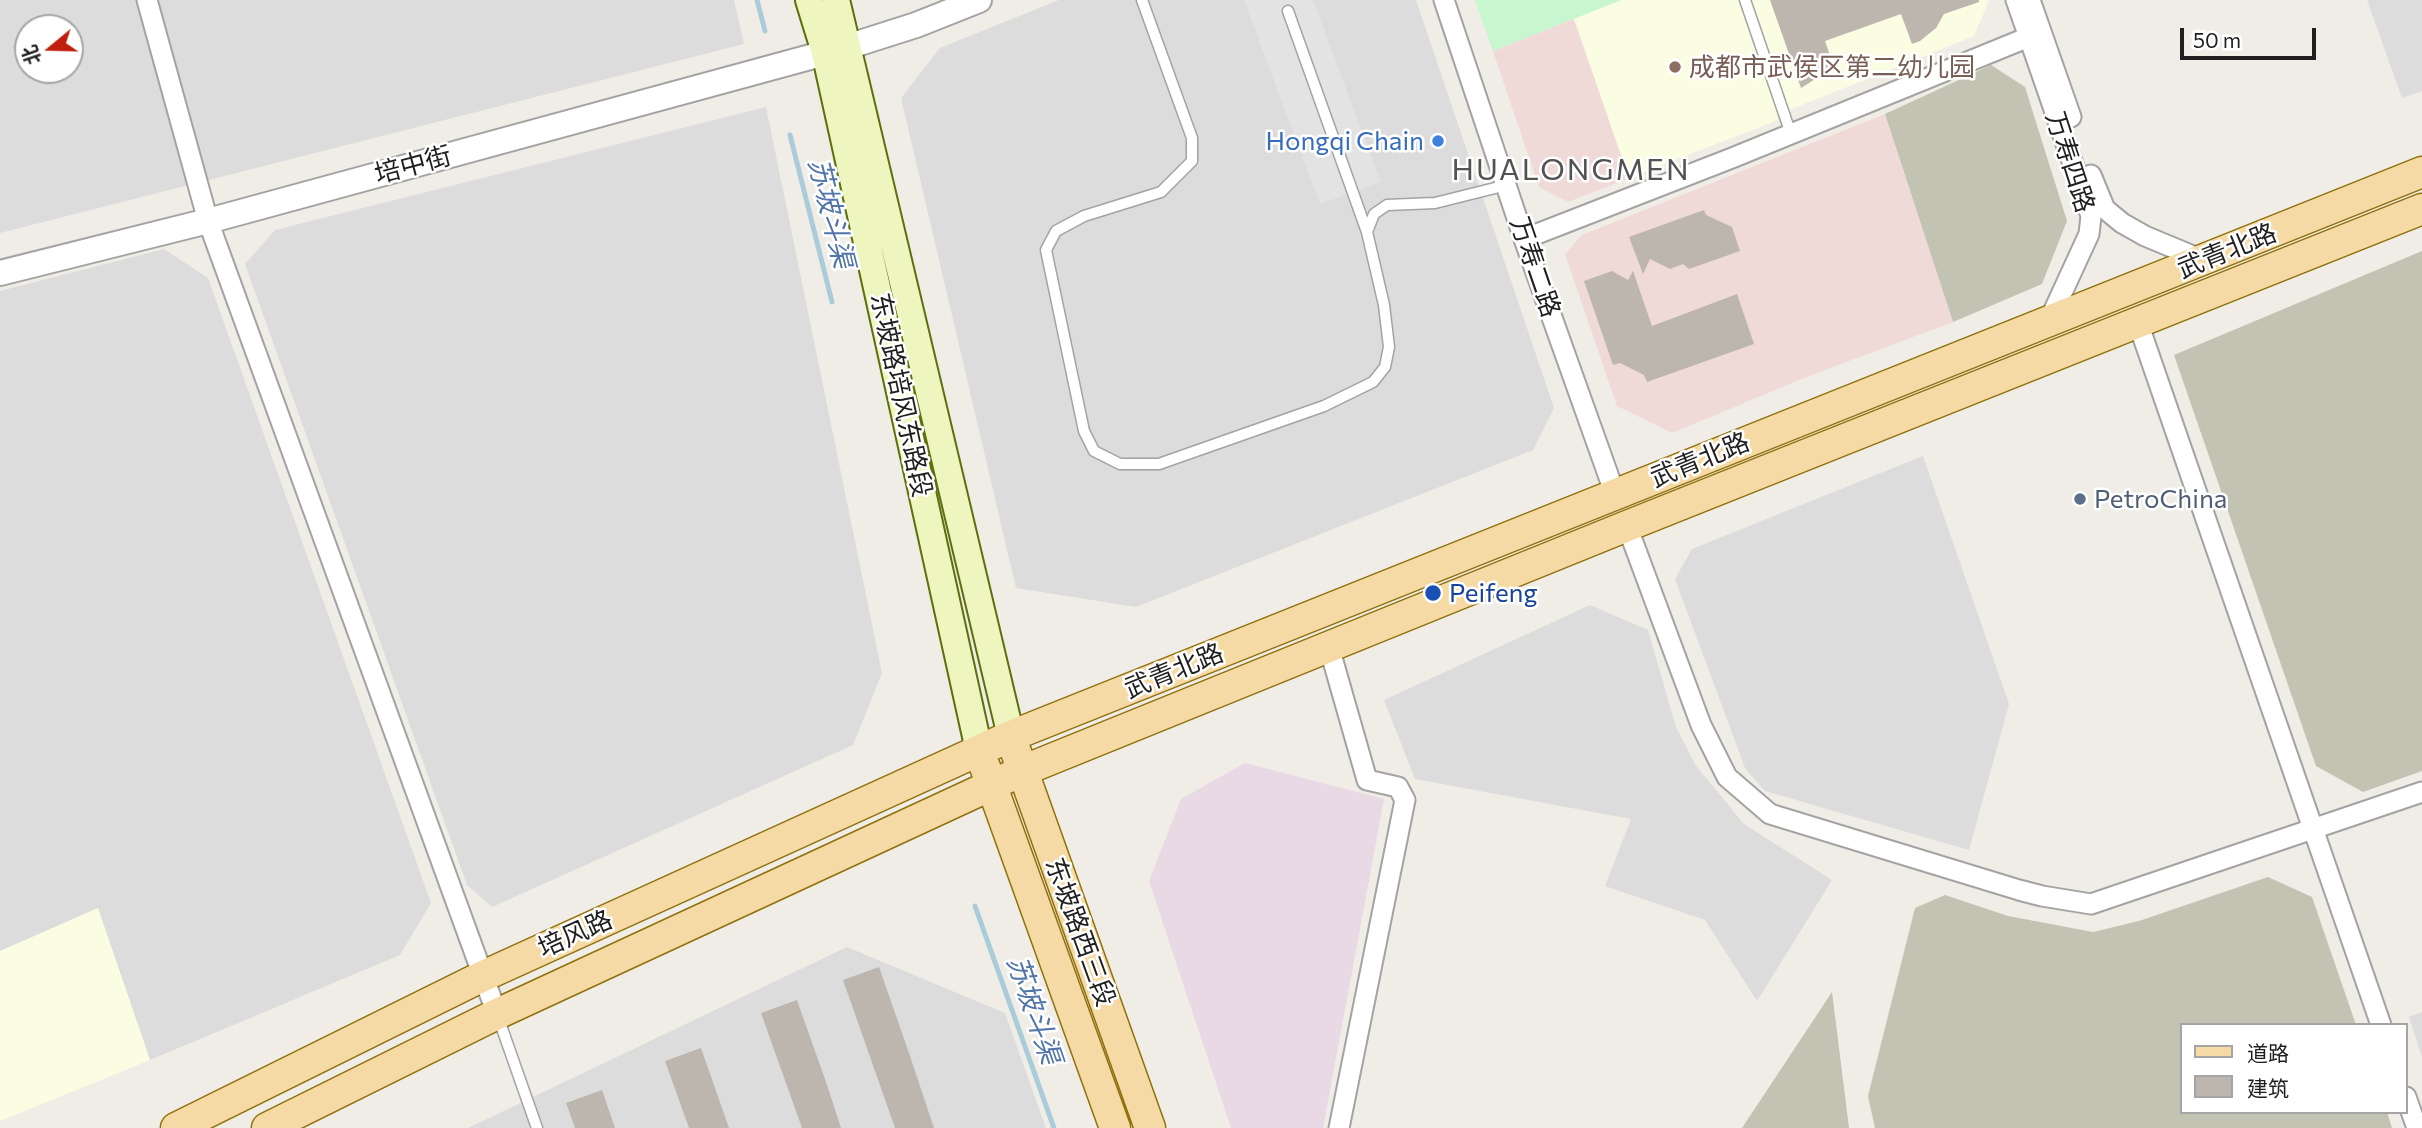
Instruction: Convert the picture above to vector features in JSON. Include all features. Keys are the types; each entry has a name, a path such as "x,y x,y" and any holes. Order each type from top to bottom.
{"main road":[{"name":"东坡路培风东路段","path":"809,0 836,50 1011,736"},
{"name":"东坡路培风东路段","path":"838,3 836,50 979,750"},
{"name":"武青北路","path":"979,750 2422,172"},
{"name":"武青北路","path":"991,785 1628,526 2422,209"},
{"name":"东坡路西三段","path":"1011,736 1150,1128"},
{"name":"东坡路西三段","path":"979,750 1115,1128"},
{"name":"培风路","path":"176,1128 483,976 979,750"},
{"name":"培风路","path":"267,1128 497,1014 991,785"}],"street":[{"path":"147,0 208,221 497,1014"},
{"name":"培中街","path":"0,273 208,221 836,50 916,25 979,0"},
{"name":"万寿二路","path":"1444,0 1524,239 1615,494"},
{"name":"万寿四路","path":"2016,0 2035,35 2105,209 2145,236 2205,261"},
{"name":"万寿四路","path":"2030,0 2035,35 2091,216 2088,234 2049,321"},
{"path":"1524,239 2035,35"},
{"path":"2138,323 2380,1023"},
{"path":"1628,526 1701,725 1727,777 1770,814 2019,890 2091,904 2422,792"},
{"path":"1329,647 1367,780 1398,787 1405,800 1339,1128"},
{"path":"2408,1103 2417,1128"}],"lane":[{"path":"1142,0 1192,138 1192,161 1161,192 1084,216 1056,231 1046,250 1084,431 1094,451 1120,464 1159,464 1324,406 1373,382 1385,366 1389,347 1384,305 1367,232 1288,11"},
{"path":"1745,0 1791,134"},
{"path":"1367,232 1374,214 1387,205 1435,204 1507,185"},
{"path":"497,1014 537,1128"}],"shaded area":[{"path":"0,0 734,0 744,44 0,233"},
{"path":"1059,0 1416,0 1554,408 1533,450 1136,607 1016,588 901,98 940,48"},
{"path":"1244,0 1313,0 1381,182 1320,204"},
{"path":"1621,0 1989,1 1974,36 1777,115 1778,120 1629,178 1574,19"},
{"path":"2367,0 2422,0 2422,91 2402,98"},
{"path":"1574,19 1629,178 1568,202 1539,187 1493,51"},
{"path":"1991,65 2025,87 2067,221 2042,284 1953,322 1885,114"},
{"path":"766,107 882,673 853,745 492,907 467,885 245,264 275,230"},
{"path":"1885,114 1953,322 1809,376 1672,433 1617,406 1565,254 1582,235"},
{"path":"164,249 208,278 431,903 400,955 150,1060 98,909 0,951 0,291"},
{"path":"2422,251 2422,771 2363,792 2316,766 2174,355"},
{"path":"1923,456 2009,704 1969,850 1765,791 1745,768 1675,579 1692,549"},
{"path":"1590,605 1648,630 1676,727 1696,766 1744,824 1832,880 1757,1001 1705,920 1605,886 1631,819 1415,779 1384,700"},
{"path":"1245,763 1384,799 1323,1128 1231,1128 1149,881 1181,799"},
{"path":"2268,877 2312,897 2355,1023 2180,1023 2180,1114 2388,1114 2392,1128 1875,1128 1868,1096 1915,908 1945,895 2008,916 2093,932 2139,921"},
{"path":"98,908 150,1060 0,1121 0,951"},
{"path":"847,947 1005,1013 1046,1128 468,1128"},
{"path":"1832,992 1849,1128 1742,1128"},
{"path":"2422,1012 2422,1057 2409,1017"}],"green space":[{"path":"1475,0 1621,0 1493,51"}],"building":[{"path":"1770,0 1979,2 1944,14 1936,28 1912,44 1901,14 1825,41 1833,64 1825,73 1801,88"},
{"path":"1704,210 1706,215 1732,227 1740,251 1689,269 1683,264 1670,269 1650,259 1643,274 1629,237"},
{"path":"1612,271 1628,280 1633,271 1652,326 1737,294 1754,344 1647,382 1644,375 1620,363 1613,365 1584,281"},
{"path":"879,967 934,1128 895,1128 843,980"},
{"path":"797,1000 841,1128 802,1128 761,1013"},
{"path":"701,1048 729,1128 689,1128 665,1061"},
{"path":"602,1090 615,1128 575,1128 566,1103"}],"waterway":[{"name":"苏坡斗渠","path":"757,0 765,31"},
{"name":"苏坡斗渠","path":"790,135 832,302"},
{"name":"苏坡斗渠","path":"975,906 1054,1128"}],"place":[{"name":"成都市武侯区第二幼儿园","path":"1675,67"},
{"name":"Hongqi Chain","path":"1438,141"},
{"name":"PetroChina","path":"2080,499"},
{"name":"Peifeng","path":"1433,593"}],"district":[{"name":"HUALONGMEN","path":"1571,170"}]}
